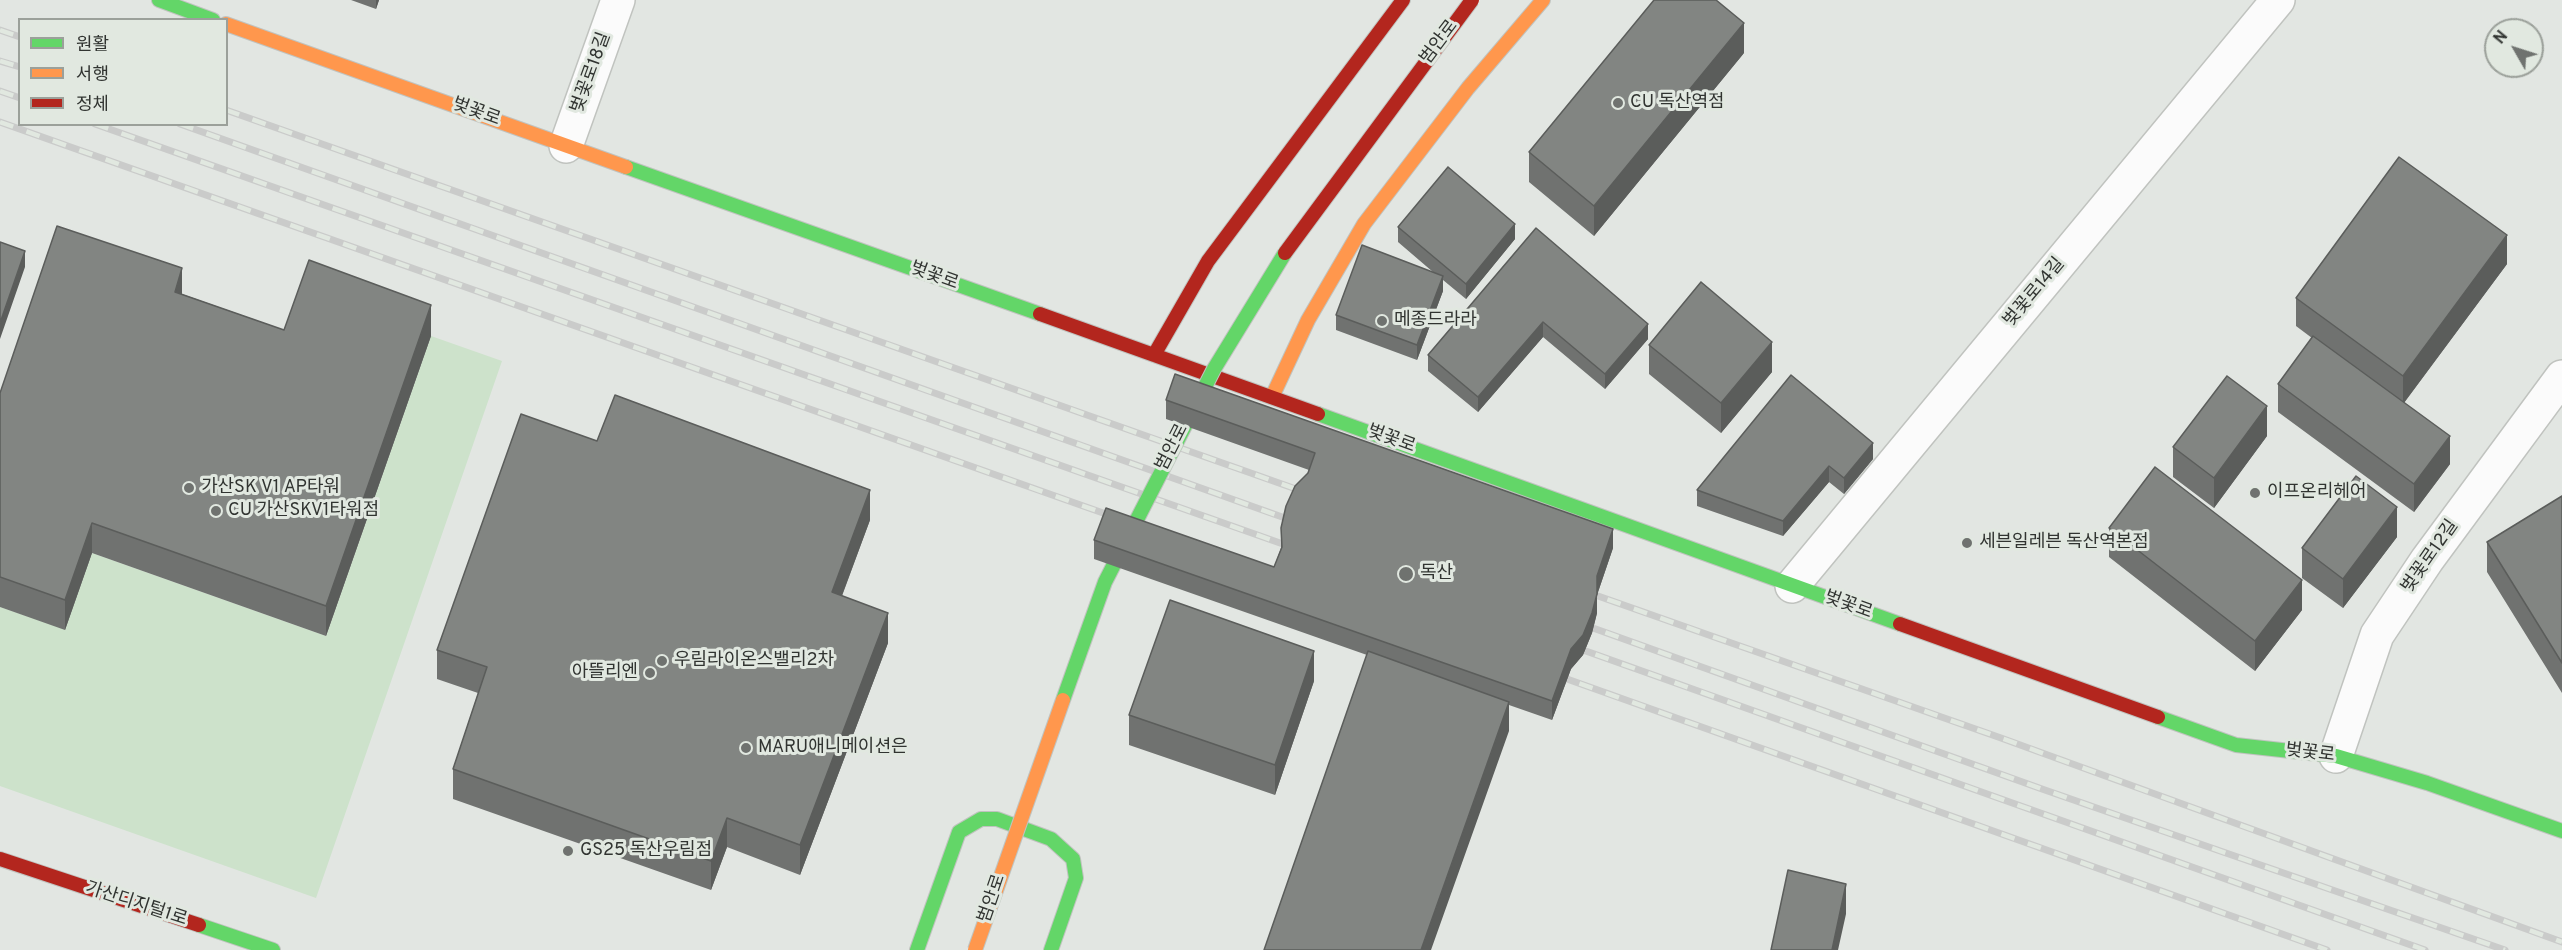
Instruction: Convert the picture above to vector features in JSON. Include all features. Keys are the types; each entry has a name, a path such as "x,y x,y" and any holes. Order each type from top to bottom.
{"street":[{"path":"159,0 208,18"},
{"name":"벚꽃로18길","path":"566,146 618,0"},
{"path":"1154,355 1208,261 1403,0"},
{"name":"범안로","path":"975,950 1105,582 1214,369 1278,262 1472,0"},
{"path":"1272,397 1308,320 1364,224 1468,88 1543,0"},
{"name":"벚꽃로14길","path":"1792,586 2278,0"},
{"name":"벚꽃로","path":"228,25 1272,397 2236,745 2336,756 2427,783 2562,831"},
{"name":"벚꽃로12길","path":"2336,756 2377,634 2427,560 2562,378"},
{"path":"917,950 959,832 981,819 997,819 1051,839 1073,859 1076,878 1051,950"},
{"name":"가산디지털1로","path":"0,859 273,950"}],"green space":[{"path":"431,336 502,361 316,898 0,786 0,607 65,629 92,553 326,636"}],"building":[{"path":"1654,0 1716,0 1744,23 1594,206 1529,152"},
{"path":"2399,157 2507,235 2403,376 2296,298"},
{"path":"1448,167 1515,224 1466,284 1398,227"},
{"name":"가산SK V1 AP타워","path":"57,226 182,268 175,292 284,330 309,260 431,305 326,606 92,523 65,600 0,577 0,393"},
{"path":"1536,228 1648,324 1605,374 1543,322 1478,397 1428,355"},
{"path":"0,242 25,251 0,323"},
{"path":"1362,245 1443,276 1417,345 1336,315"},
{"path":"1701,282 1772,342 1721,403 1649,345"},
{"path":"2313,336 2450,436 2414,484 2278,384"},
{"path":"1175,374 1613,529 1597,576 1597,594 1592,613 1583,635 1571,649 1552,701 1094,540 1106,508 1274,567 1282,547 1281,528 1286,506 1295,486 1308,473 1315,453 1166,400"},
{"path":"1791,375 1873,443 1844,478 1829,466 1783,521 1697,490"},
{"path":"2227,376 2267,406 2214,478 2173,447"},
{"name":"우림라이온스밸리2차","path":"615,395 870,490 832,592 888,613 800,845 727,818 711,861 453,769 487,667 437,650 521,414 597,441"},
{"path":"2155,467 2302,580 2255,641 2109,528"},
{"path":"2356,476 2397,507 2343,579 2302,548"},
{"path":"2562,496 2562,663 2487,542"},
{"path":"1170,600 1314,651 1275,765 1129,715"},
{"path":"1368,651 1509,702 1421,950 1264,950"},
{"path":"1788,870 1846,884 1832,950 1771,950"}],"railway":[{"path":"0,30 18,36"},
{"path":"0,61 18,66"},
{"path":"0,91 18,97"},
{"path":"228,111 1310,494"},
{"path":"0,122 1120,519"},
{"path":"101,126 1297,549"},
{"path":"186,126 1299,523"},
{"path":"1581,590 2001,738 2562,942"},
{"path":"1579,623 2042,789 2505,950"},
{"path":"1569,645 2425,950"},
{"path":"1553,674 2327,950"}],"traffic: fast":[{"path":"159,0 208,18"},
{"path":"626,167 1040,314"},
{"path":"1063,700 1105,582 1214,369 1285,253"},
{"path":"1318,414 1900,624"},
{"path":"2158,717 2236,745 2336,756 2427,783 2562,831"},
{"path":"917,950 959,832 981,819 997,819 1051,839 1073,859 1076,878 1051,950"},
{"path":"199,925 273,950"}],"traffic: slow":[{"path":"1272,397 1308,320 1364,224 1468,88 1543,0"},
{"path":"228,25 626,167"},
{"path":"975,950 1063,700"}],"traffic: jam":[{"path":"1154,355 1208,261 1403,0"},
{"path":"1285,253 1472,0"},
{"path":"1040,314 1318,414"},
{"path":"1900,624 2158,717"},
{"path":"0,859 199,925"}],"place":[{"name":"CU 독산역점","path":"1618,103"},
{"name":"메종드라라","path":"1382,321"},
{"name":"가산SK V1 AP타워","path":"189,488"},
{"name":"이프온리헤어","path":"2255,493"},
{"name":"CU 가산SKV1타워점","path":"216,511"},
{"name":"세븐일레븐 독산역본점","path":"1967,543"},
{"name":"독산","path":"1406,574"},
{"name":"우림라이온스밸리2차","path":"662,661"},
{"name":"아뜰리엔","path":"650,673"},
{"name":"MARU애니메이션은","path":"746,748"},
{"name":"GS25 독산우림점","path":"568,851"}]}
